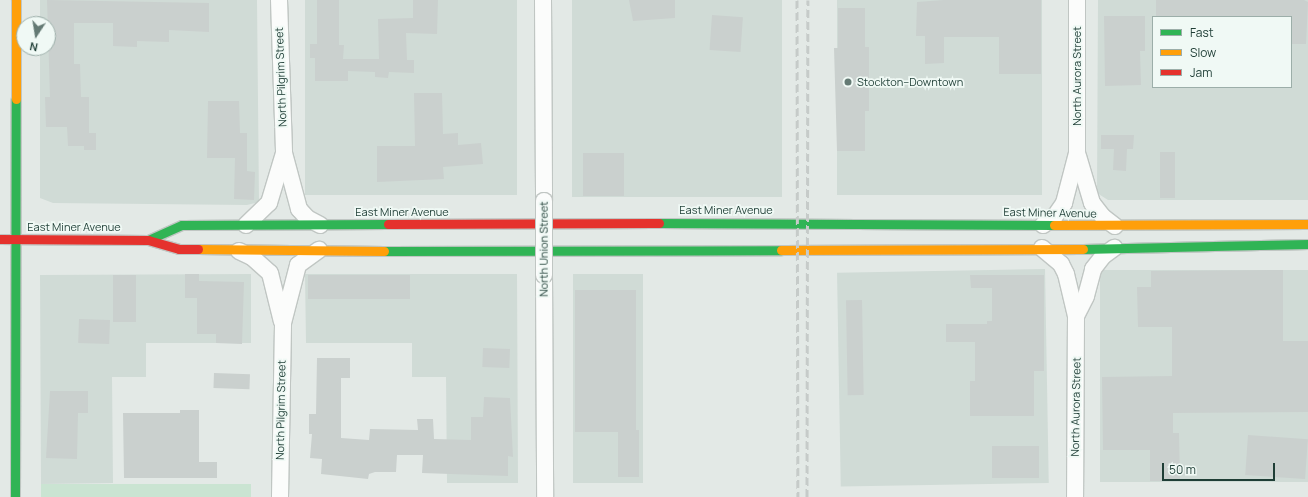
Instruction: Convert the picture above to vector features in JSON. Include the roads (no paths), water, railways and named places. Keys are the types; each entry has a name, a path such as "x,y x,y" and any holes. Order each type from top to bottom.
{"main road":[{"path":"15,497 14,239 16,0"},
{"name":"East Miner Avenue","path":"148,240 182,225 836,222 1116,226 1308,224"},
{"name":"East Miner Avenue","path":"0,239 148,240 178,249 238,250 1114,248 1308,244"}],"street":[{"name":"North Pilgrim Street","path":"279,0 284,153 299,209 307,218 320,225"},
{"name":"North Union Street","path":"543,0 545,497"},
{"name":"North Aurora Street","path":"1043,225 1063,205 1077,153 1077,0"},
{"name":"North Pilgrim Street","path":"246,225 269,203 284,153"},
{"name":"North Aurora Street","path":"1077,153 1092,203 1103,217 1116,226"},
{"name":"North Aurora Street","path":"1042,248 1061,264 1066,274 1076,316 1075,497"},
{"name":"North Aurora Street","path":"1076,316 1086,296 1093,269 1103,256 1114,248"},
{"name":"North Pilgrim Street","path":"238,250 252,256 270,273 283,323"},
{"name":"North Pilgrim Street","path":"280,497 283,323 298,266 319,250"}],"railway":[{"path":"797,0 798,497"},
{"path":"807,497 808,0"}],"place":[{"name":"Stockton–Downtown","path":"848,82"}]}
